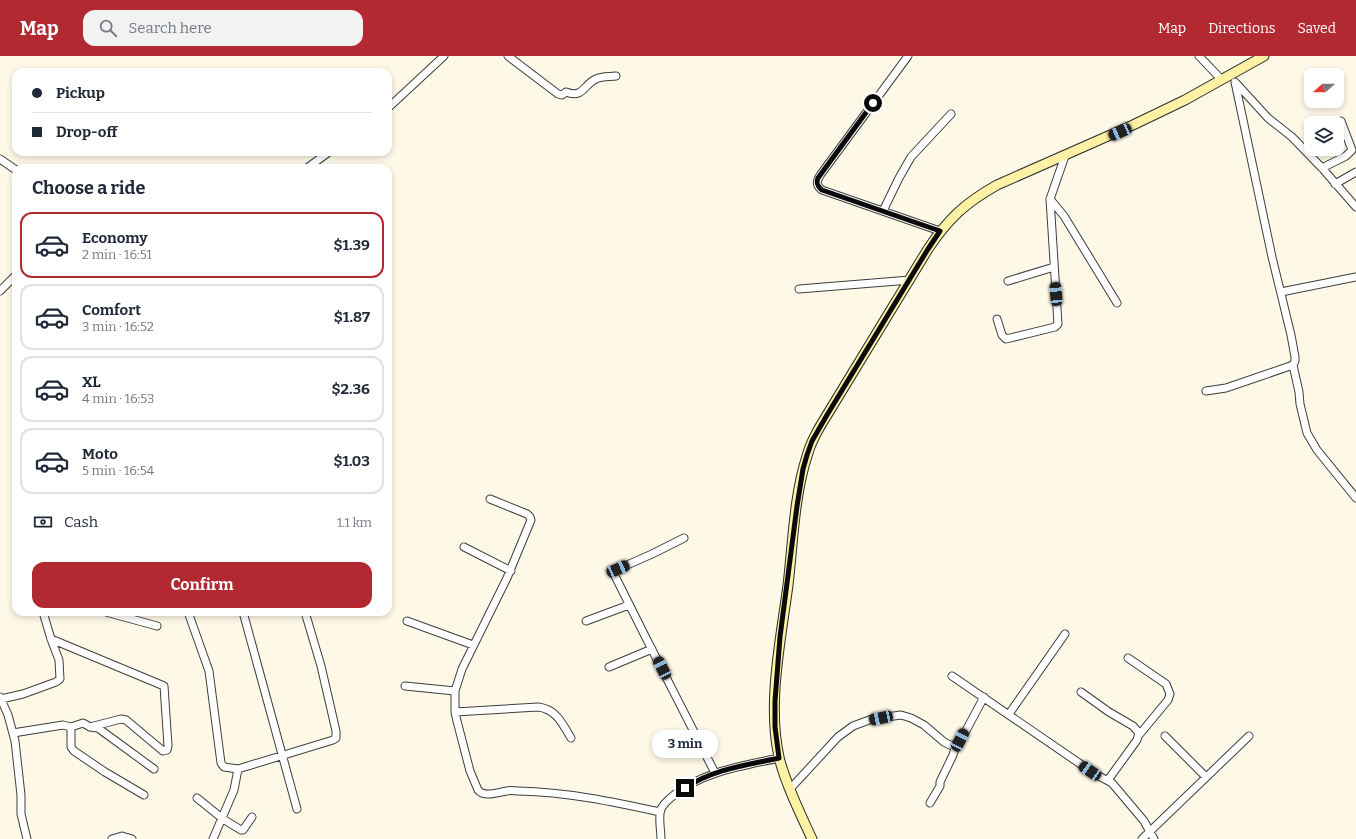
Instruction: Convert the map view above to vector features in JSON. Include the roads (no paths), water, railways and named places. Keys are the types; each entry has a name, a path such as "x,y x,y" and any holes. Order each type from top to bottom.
{"street":[{"path":"392,104 444,56"},
{"path":"508,56 558,94 562,95 566,92 573,95 578,94 596,79 616,76"},
{"path":"908,56 817,181 822,190 940,231"},
{"path":"1199,56 1221,79"},
{"path":"812,839 790,789 779,758 775,727 775,701 780,637 803,469 812,441 820,427 928,249 940,231 958,212 980,195 1004,182 1134,126 1264,56"},
{"path":"1235,72 1235,82 1269,244 1295,357 1295,364 1293,365 1307,433 1317,450 1356,498"},
{"path":"1235,82 1268,118 1288,134 1322,168 1356,207"},
{"path":"883,211 911,157 951,114"},
{"path":"1322,168 1346,156 1352,150 1344,129"},
{"path":"312,164 324,156"},
{"path":"997,319 1004,338 1055,327 1058,324 1059,320 1050,199 1065,156"},
{"path":"0,159 12,167"},
{"path":"1335,184 1356,172"},
{"path":"1050,199 1064,216 1117,303"},
{"path":"1008,281 1054,268"},
{"path":"1281,292 1356,277"},
{"path":"0,291 12,279"},
{"path":"799,289 910,280"},
{"path":"1206,391 1226,388 1293,365"},
{"path":"490,499 527,514 531,518 511,571 473,645 462,669 455,691 455,712 475,784 480,792 489,793 508,790 577,795 660,812"},
{"path":"684,538 616,570 614,576 715,773"},
{"path":"464,548 511,571"},
{"path":"586,621 629,605"},
{"path":"27,839 21,814 21,795 13,733 1,698 23,694 60,680 59,660 44,616"},
{"path":"121,616 157,626"},
{"path":"189,616 209,671 221,763 224,767 238,769 336,738 321,666 306,616"},
{"path":"244,616 297,809"},
{"path":"407,621 473,645"},
{"path":"1009,714 1065,634"},
{"path":"51,639 164,686 167,750 163,751 126,720 121,719 90,727"},
{"path":"609,667 652,649"},
{"path":"1108,780 1138,740 1139,735 1168,700 1170,694 1166,684 1128,658"},
{"path":"952,676 1095,774 1112,783 1144,821 1151,831 1154,839"},
{"path":"405,686 455,691"},
{"path":"1081,692 1109,712 1133,726 1138,730 1139,735"},
{"path":"930,803 940,786 940,782 956,746 984,697"},
{"path":"455,712 538,707 546,708 554,713 571,738"},
{"path":"790,789 838,737 853,726 872,719 901,715 906,716 924,725 944,742 956,746"},
{"path":"13,733 63,725 71,727 83,723 90,727 98,728 154,770"},
{"path":"71,727 71,747 74,751 105,772 144,795"},
{"path":"1165,736 1206,777"},
{"path":"1142,839 1249,736"},
{"path":"661,839 660,812 666,801 677,792 693,782 715,773 779,758"},
{"path":"213,839 223,819 234,790 238,769"},
{"path":"197,798 223,819 241,830 243,830 252,817"},
{"path":"112,839 122,836 132,839"}]}
